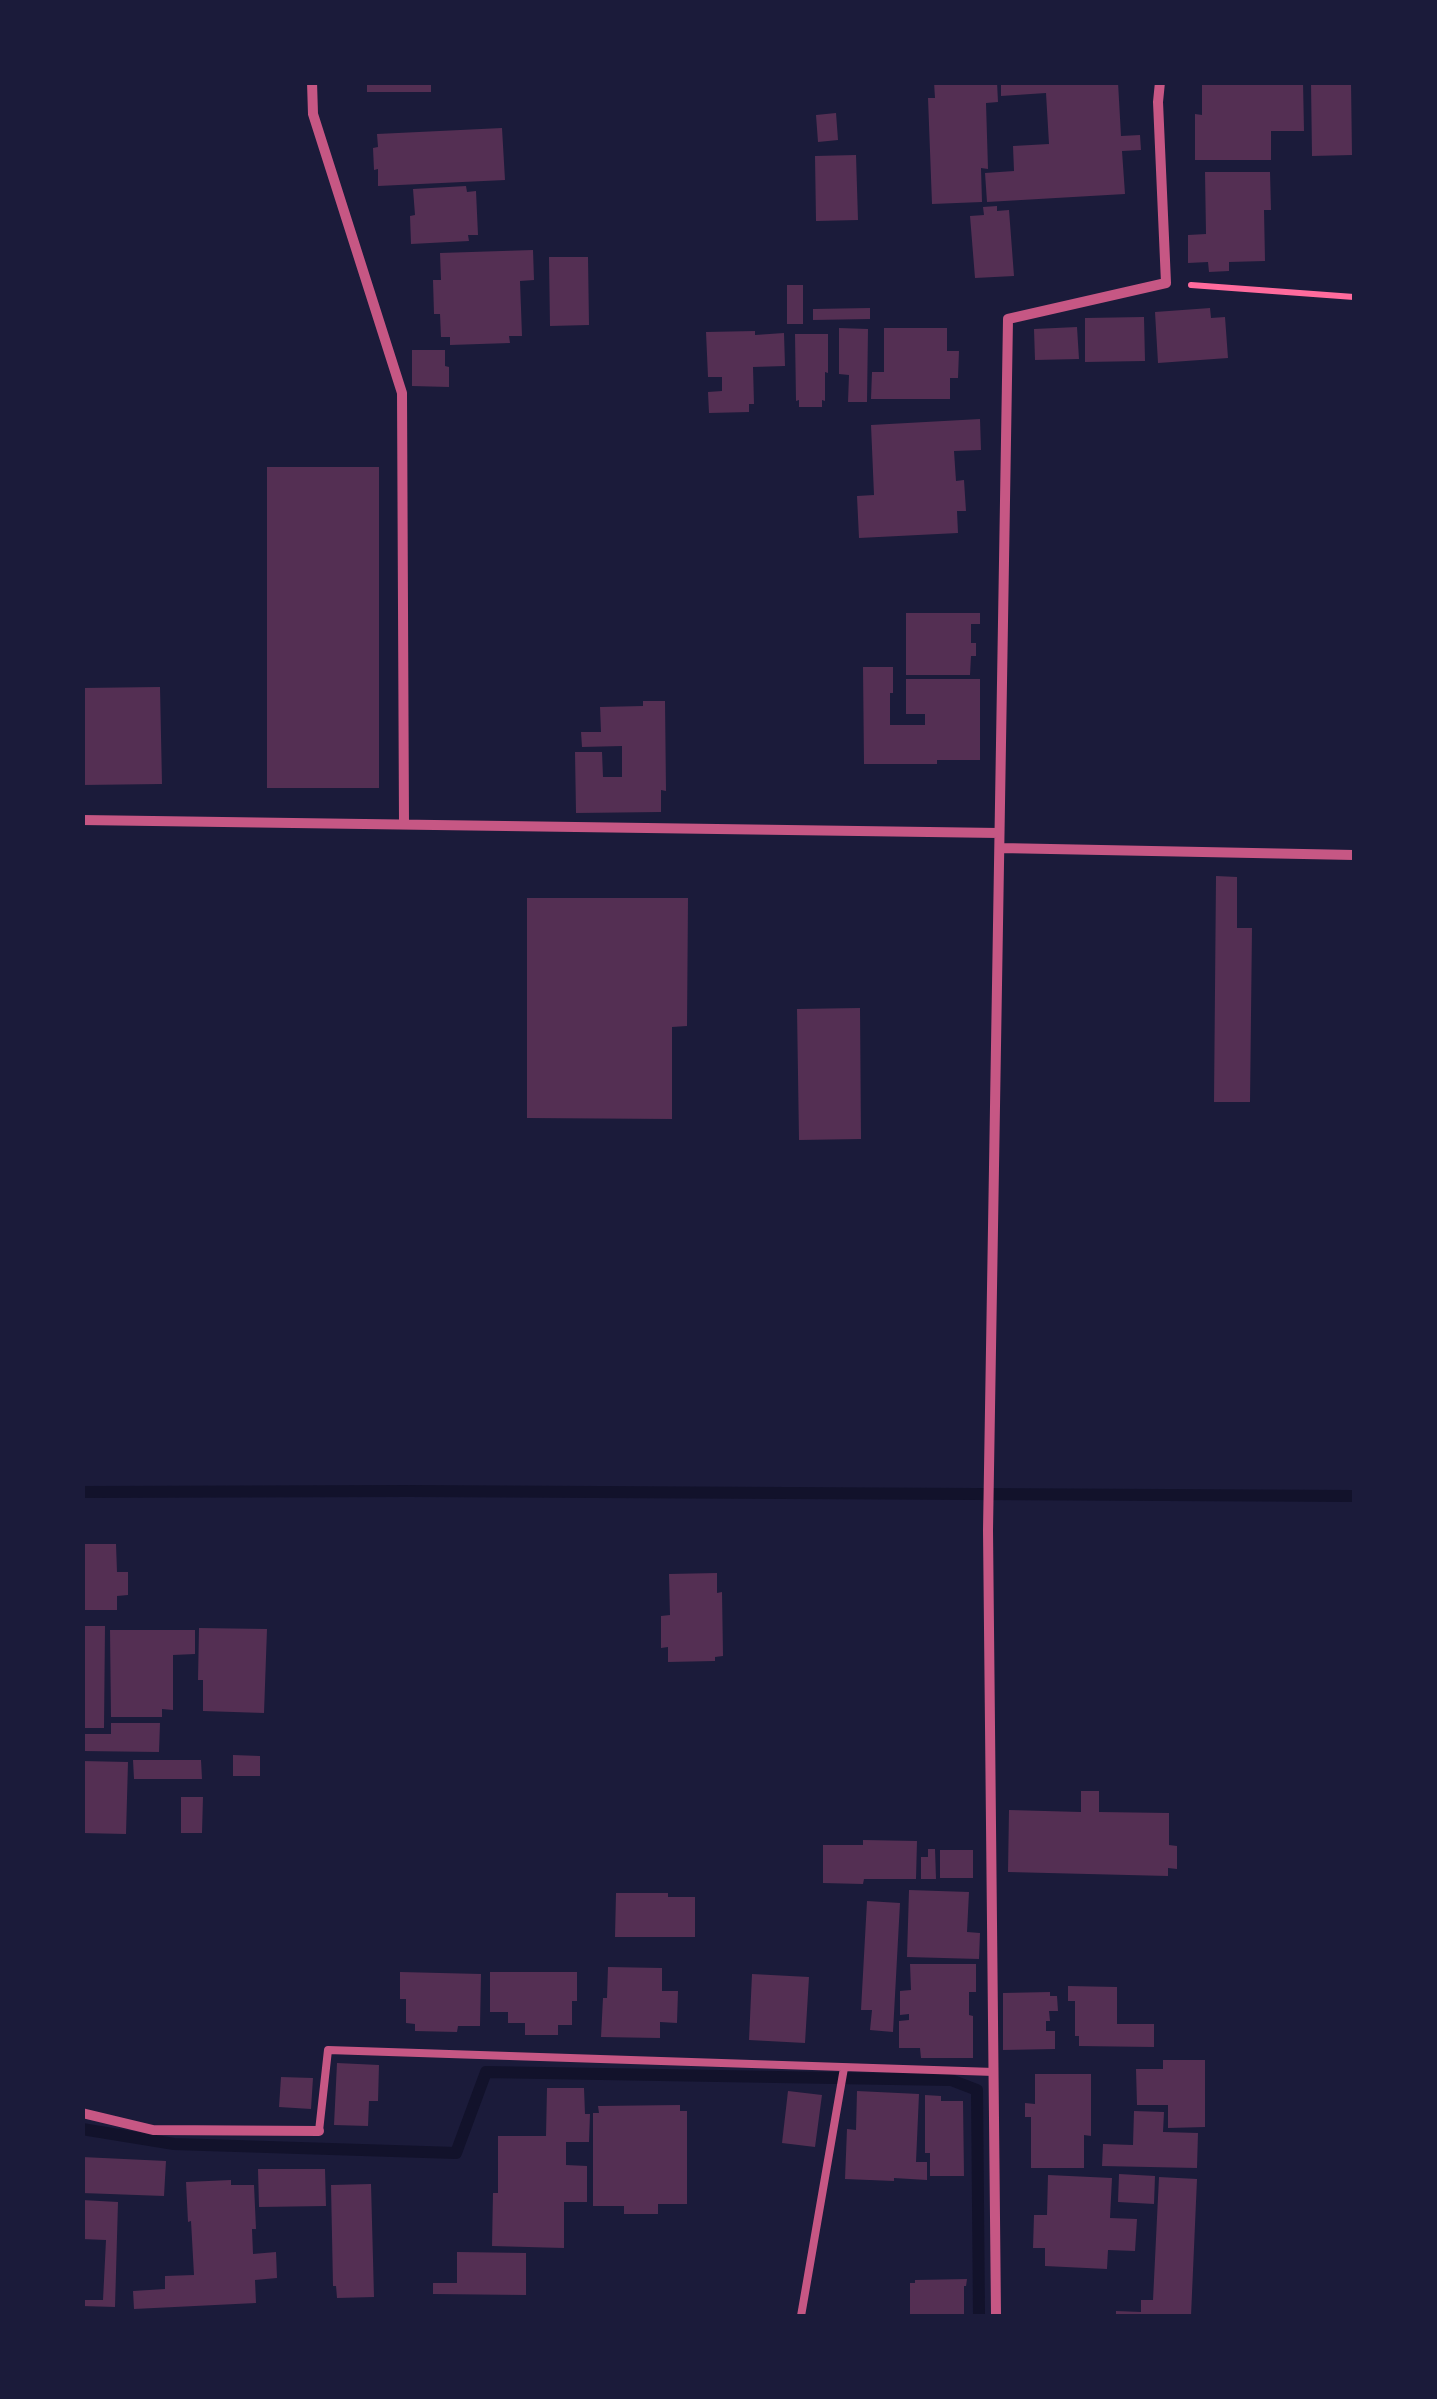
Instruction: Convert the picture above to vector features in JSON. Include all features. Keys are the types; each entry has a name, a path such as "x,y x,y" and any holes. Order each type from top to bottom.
{"street":[{"path":"312,82 313,114 402,392 404,824"},
{"path":"996,2316 988,1530 1008,319 1166,283 1160,82"},
{"path":"82,820 999,833"},
{"path":"1000,848 1354,855"},
{"path":"82,2113 153,2130 319,2131"}],"lane":[{"path":"319,2131 328,2050 994,2072"},
{"path":"801,2316 844,2068"}],"path":[{"path":"1166,283 1354,297"}],"building":[{"path":"367,82 431,82 431,92 367,92"},
{"path":"934,82 997,82 998,102 986,103 988,169 981,168 982,202 932,204 928,98 935,98"},
{"path":"1001,82 1118,82 1121,136 1140,135 1141,150 1122,151 1125,194 987,202 985,173 1014,171 1013,146 1049,144 1046,93 1001,96"},
{"path":"1202,82 1303,82 1304,131 1271,131 1271,160 1195,160 1195,114 1202,115"},
{"path":"1311,82 1351,82 1352,155 1312,156"},
{"path":"836,113 838,140 818,142 816,115"},
{"path":"502,128 505,180 378,186 373,148 378,147 377,134"},
{"path":"856,155 858,220 816,221 815,156"},
{"path":"1205,172 1270,172 1271,210 1264,210 1265,261 1229,262 1229,271 1209,272 1208,262 1188,263 1188,235 1206,234"},
{"path":"466,186 467,192 476,191 478,235 468,235 469,241 411,244 413,189"},
{"path":"997,206 997,211 1009,210 1014,276 975,278 970,216 984,215 983,207"},
{"path":"533,250 534,280 520,281 522,336 509,336 510,343 450,345 450,337 441,337 440,314 434,314 433,280 441,280 440,253"},
{"path":"549,257 588,257 589,325 550,326"},
{"path":"787,285 803,285 803,324 787,324"},
{"path":"870,308 870,319 813,320 813,309"},
{"path":"1210,308 1211,318 1225,317 1228,358 1158,363 1155,312"},
{"path":"1144,317 1145,361 1085,362 1085,318"},
{"path":"1077,327 1079,359 1035,360 1034,329"},
{"path":"839,328 868,329 867,402 848,402 849,375 839,374"},
{"path":"884,328 947,328 947,351 959,351 958,378 950,378 950,399 871,399 872,372 884,372"},
{"path":"755,331 755,335 784,333 785,366 753,367 754,404 749,404 749,412 709,413 708,392 722,391 722,377 708,377 706,332"},
{"path":"795,334 828,334 828,373 825,372 822,407 799,407 799,400 796,401"},
{"path":"412,350 445,350 449,387 412,386"},
{"path":"980,419 981,450 954,451 956,481 964,480 966,511 957,511 958,533 859,538 857,496 874,495 871,425"},
{"path":"267,467 379,467 379,788 267,788"},
{"path":"906,613 980,613 980,624 971,624 976,656 971,656 970,675 906,675"},
{"path":"863,667 893,667 890,725 925,725 925,714 906,714 906,679 980,679 980,760 864,764"},
{"path":"160,687 162,784 82,785 82,688"},
{"path":"643,701 665,701 666,791 661,790 661,812 576,813 575,752 602,752 603,777 622,777 622,746 582,747 581,732 601,732 600,707 643,706"},
{"path":"1216,876 1237,877 1237,928 1252,928 1250,1102 1214,1102"},
{"path":"527,898 688,898 687,1026 672,1027 672,1119 527,1118"},
{"path":"860,1008 861,1139 799,1140 797,1009"},
{"path":"82,1544 116,1544 117,1572 128,1572 128,1595 117,1596 117,1610 82,1610"},
{"path":"717,1573 717,1593 722,1592 723,1656 715,1657 715,1661 668,1662 668,1647 661,1648 661,1616 670,1615 669,1574"},
{"path":"82,1626 105,1626 104,1728 82,1728"},
{"path":"199,1628 267,1629 264,1713 203,1711 203,1680 198,1680"},
{"path":"110,1630 195,1630 195,1654 173,1655 173,1710 162,1709 162,1717 111,1717"},
{"path":"111,1723 160,1723 159,1752 82,1751 82,1734 111,1734"},
{"path":"233,1755 260,1756 260,1776 233,1776"},
{"path":"133,1760 201,1760 202,1779 134,1779"},
{"path":"82,1761 128,1762 126,1834 82,1833"},
{"path":"1081,1791 1099,1791 1099,1812 1169,1813 1169,1845 1177,1846 1177,1869 1168,1868 1168,1876 1008,1872 1009,1810 1081,1812"},
{"path":"181,1797 203,1797 202,1833 181,1833"},
{"path":"863,1840 917,1841 916,1879 823,1883 823,1845 863,1845"},
{"path":"928,1849 935,1849 936,1879 921,1879 921,1857 928,1857"},
{"path":"940,1850 973,1850 973,1878 940,1878"},
{"path":"909,1890 969,1892 967,1932 980,1933 979,1959 907,1957"},
{"path":"616,1893 695,1897 695,1937 615,1937"},
{"path":"867,1901 900,1903 893,2032 870,2030 872,2010 861,2010"},
{"path":"910,1964 976,1964 976,1992 969,1992 973,2058 921,2058 920,2048 899,2048 899,2021 909,2020 909,2014 900,2015 900,1991 911,1990"},
{"path":"608,1967 662,1968 662,1991 678,1991 677,2023 660,2022 660,2038 601,2037"},
{"path":"400,1972 481,1974 480,2026 458,2026 457,2032 415,2031 415,2024 406,2023 406,1999 400,1999"},
{"path":"490,1972 577,1972 572,2025 558,2025 558,2035 525,2035 525,2023 508,2023 508,2012 490,2012"},
{"path":"752,1974 809,1977 805,2043 749,2040"},
{"path":"1068,1986 1117,1987 1117,2024 1154,2024 1154,2047 1079,2046 1079,2036 1075,2036 1075,2001 1068,2001"},
{"path":"1050,1992 1050,1996 1057,1996 1058,2011 1049,2011 1046,2031 1055,2031 1055,2049 1003,2050 1003,1993"},
{"path":"1163,2060 1205,2060 1205,2127 1168,2128 1168,2105 1137,2105 1136,2069 1163,2069"},
{"path":"337,2063 379,2065 378,2101 369,2101 368,2126 334,2125"},
{"path":"1035,2074 1091,2074 1091,2136 1084,2135 1084,2168 1031,2168 1031,2117 1025,2117 1025,2103 1035,2104"},
{"path":"281,2077 313,2078 311,2109 279,2107"},
{"path":"547,2088 584,2088 585,2114 590,2114 589,2142 566,2142 566,2165 587,2166 587,2202 564,2202 564,2248 492,2246 493,2193 498,2193 498,2136 546,2136"},
{"path":"788,2091 822,2095 815,2147 782,2143"},
{"path":"857,2091 919,2094 916,2162 927,2162 927,2180 845,2179 847,2129 856,2130"},
{"path":"925,2095 941,2096 941,2101 963,2101 964,2176 930,2176 930,2153 925,2153"},
{"path":"680,2105 680,2111 687,2111 687,2204 658,2204 658,2214 624,2214 624,2206 593,2206 593,2113 599,2113 598,2106"},
{"path":"1134,2111 1164,2112 1163,2132 1198,2133 1197,2168 1102,2166 1103,2144 1133,2145"},
{"path":"82,2157 166,2161 164,2196 82,2193"},
{"path":"258,2169 325,2169 326,2206 259,2207"},
{"path":"1119,2174 1155,2176 1154,2204 1118,2202"},
{"path":"1048,2175 1112,2178 1110,2218 1137,2219 1135,2251 1108,2250 1107,2269 1045,2266 1045,2248 1033,2248 1034,2215 1047,2215"},
{"path":"1159,2177 1197,2179 1191,2316 1116,2316 1116,2311 1141,2312 1141,2300 1153,2300"},
{"path":"231,2180 231,2185 254,2185 253,2254 276,2252 277,2278 255,2280 256,2303 134,2309 133,2291 165,2289 165,2276 194,2275 186,2182"},
{"path":"371,2184 374,2297 337,2298 333,2286 331,2185"},
{"path":"82,2200 118,2202 115,2307 82,2306 82,2300 103,2300 106,2240 82,2239"},
{"path":"457,2252 526,2253 526,2295 433,2294 433,2283 457,2283"},
{"path":"967,2279 964,2316 910,2316 910,2283"}],"waterway":[{"path":"82,1492 1354,1496"},
{"path":"82,2129 174,2144 456,2153 486,2072 951,2080 977,2090 979,2316"}]}
